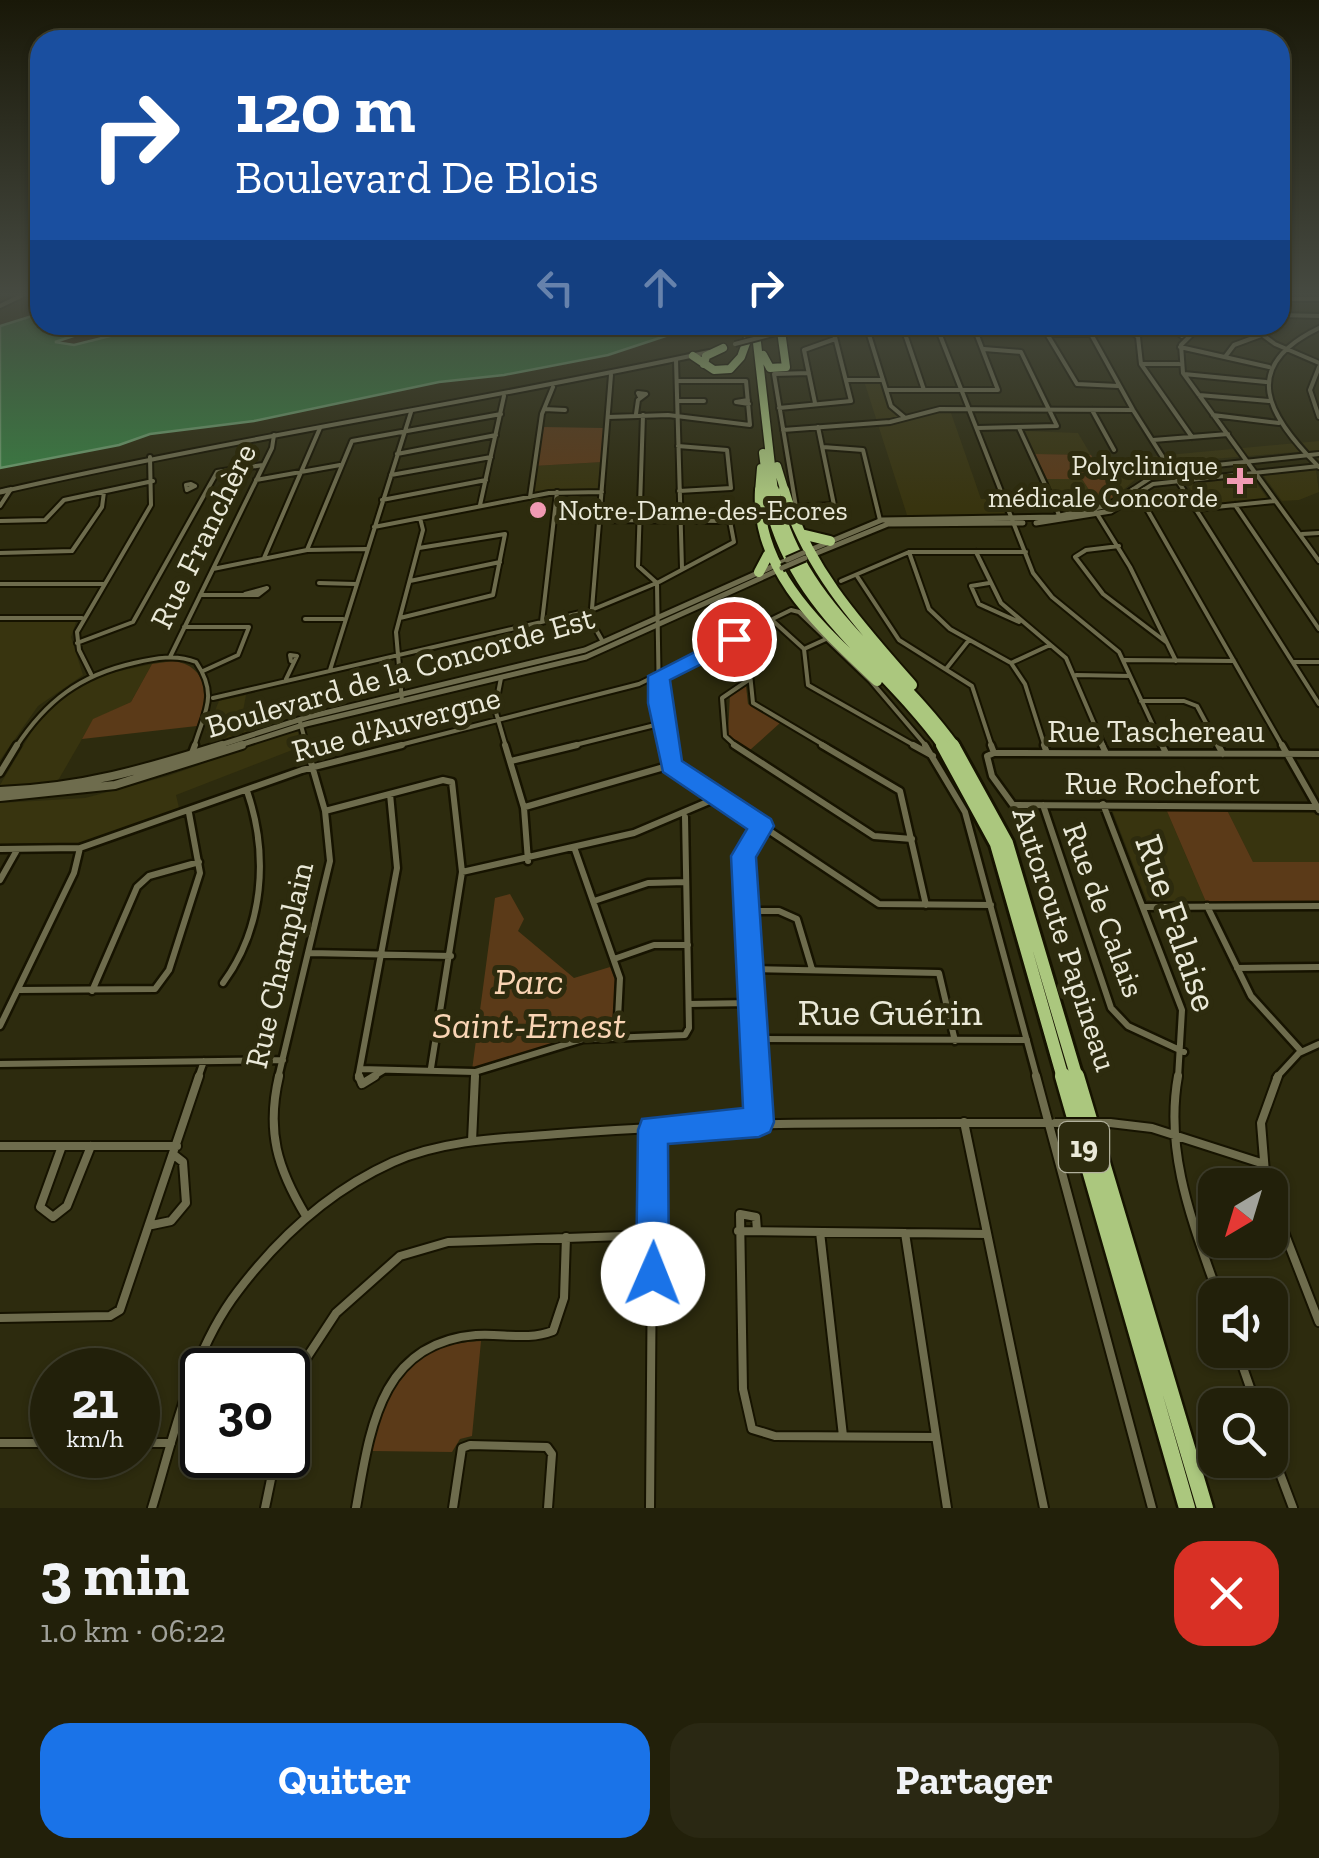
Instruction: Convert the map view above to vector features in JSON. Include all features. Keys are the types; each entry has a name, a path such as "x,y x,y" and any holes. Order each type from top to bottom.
{"highway":[{"name":"Autoroute Papineau","path":"755,366 767,454"},
{"name":"Autoroute Papineau","path":"759,366 773,523 795,574 831,622 941,735 982,790 1014,859 1205,1508"},
{"path":"767,454 808,554 826,572 850,618 907,678 941,735"},
{"path":"767,454 758,483 775,565 784,584"},
{"path":"801,534 830,544 826,572"},
{"path":"761,574 775,565"},
{"path":"761,574 784,584 941,735"},
{"name":"Autoroute Papineau","path":"941,735 975,797 1008,878 1187,1508"}],"street":[{"path":"0,492 150,457 504,396 648,366"},
{"path":"677,366 682,568"},
{"path":"808,366 815,405"},
{"path":"779,408 851,401 842,366"},
{"path":"879,366 891,406 906,418"},
{"path":"916,366 924,390"},
{"path":"953,366 1033,572 1052,597 1097,632 1124,660 1166,753"},
{"path":"886,390 998,390 990,366"},
{"path":"977,428 1056,426 1028,366"},
{"path":"1066,366 1076,384 1119,386"},
{"path":"1108,366 1319,704"},
{"path":"1144,366 1192,437"},
{"path":"1180,366 1319,560"},
{"path":"1319,366 1310,390 1319,417"},
{"path":"1269,367 1269,401 1279,424 1318,466"},
{"path":"809,372 775,374 795,506 834,505 818,426"},
{"path":"1183,374 1266,382"},
{"path":"606,646 592,627 592,610 611,375"},
{"path":"608,417 678,416 750,424 745,380 678,381"},
{"path":"846,380 883,380"},
{"path":"530,496 544,409 553,387"},
{"path":"1198,395 1269,401"},
{"path":"480,506 504,396"},
{"path":"640,398 638,567 657,584 659,676 672,766 870,900 891,906 991,905"},
{"path":"544,409 565,410"},
{"path":"783,430 906,418 940,409 1133,410"},
{"path":"1092,410 1121,458"},
{"path":"330,670 411,412"},
{"path":"307,550 350,444 500,414"},
{"path":"1214,415 1279,424"},
{"path":"264,558 320,428"},
{"path":"1020,428 1060,517"},
{"path":"1153,440 1228,434"},
{"name":"Rue Franchère","path":"170,657 274,435"},
{"path":"397,454 496,436"},
{"path":"678,446 726,449 730,488 679,491"},
{"path":"824,447 863,450 880,520"},
{"name":"Boulevard de la Concorde Est","path":"830,544 894,523 1013,520 1096,512 1152,474 1319,454"},
{"path":"91,674 77,642 84,618 151,506 150,457"},
{"path":"390,476 491,457"},
{"path":"77,642 124,629 133,622 217,472 263,465"},
{"path":"256,480 340,465"},
{"name":"Boulevard de la Concorde Est","path":"0,794 93,790 300,722 606,646 880,520 1060,522 1096,512 1148,486 1318,466"},
{"path":"382,500 486,480"},
{"path":"0,521 45,520 64,500 153,481"},
{"path":"194,487 207,488"},
{"path":"0,506 11,490"},
{"path":"0,552 72,551 102,507 104,492"},
{"path":"542,622 558,492"},
{"path":"374,526 530,496 602,492"},
{"path":"1134,496 1144,504 1318,808"},
{"path":"1196,508 1276,500"},
{"path":"1235,505 1319,630"},
{"path":"1096,512 1119,546 1176,661"},
{"path":"401,698 396,656 400,618 423,530 420,518"},
{"path":"213,698 592,610 657,584 734,544 732,521 600,520"},
{"path":"400,618 488,598 496,590 502,532 419,548"},
{"path":"1300,534 1319,533"},
{"path":"1119,546 1081,552 1075,557 1076,564 1096,588 1166,642"},
{"path":"213,569 307,550 366,550"},
{"path":"841,581 909,552 1026,552"},
{"path":"909,552 929,609 969,640 1011,663 1025,684 1048,754"},
{"path":"976,552 989,583 1023,624 1050,645 1076,675 1106,753"},
{"path":"410,582 500,562"},
{"path":"857,576 893,633 974,688 994,753"},
{"path":"320,583 355,584"},
{"path":"989,583 971,586 979,604 1023,624"},
{"path":"0,584 104,584"},
{"path":"200,595 245,594"},
{"name":"Rue d'Auvergne","path":"0,849 80,848 310,768 659,676 794,610 826,639"},
{"path":"0,618 84,618"},
{"path":"305,619 343,620"},
{"path":"772,620 804,649 807,684 934,756"},
{"path":"184,626 249,627 238,655 203,671"},
{"path":"734,639 748,654 753,703 900,791 926,906"},
{"path":"804,649 826,639 916,731 964,812 1052,1123 1152,1508"},
{"path":"945,670 969,640"},
{"path":"1011,663 1050,645"},
{"path":"0,772 38,710 91,674 170,657 190,659 203,671 213,698 193,758"},
{"path":"1124,660 1234,662"},
{"path":"286,680 291,661"},
{"path":"1292,662 1319,662"},
{"path":"500,674 495,709 524,808 528,861"},
{"path":"1076,675 1130,676"},
{"path":"750,679 722,698 725,736 734,746 874,836 912,839"},
{"path":"1141,701 1184,701 1197,706 1223,754"},
{"name":"Rue Champlain","path":"300,722 325,811 330,861 272,1104 270,1139 276,1168 306,1216"},
{"path":"511,761 663,723"},
{"path":"903,740 916,731"},
{"path":"201,732 206,754"},
{"name":"Rue Taschereau","path":"994,753 1319,754"},
{"name":"Rue Rochefort","path":"994,753 987,755 988,767 1007,801 1043,805 1318,808"},
{"path":"524,808 672,766"},
{"path":"325,811 444,780 452,782 462,872 431,1068"},
{"path":"223,983 242,946 262,866 260,832 247,791"},
{"path":"384,1070 362,1084 358,1079 397,868 390,794"},
{"path":"462,872 528,861 684,817 719,798"},
{"name":"Rue Falaise","path":"1103,804 1182,1010 1184,1052 1174,1096 1174,1137 1182,1187 1212,1278"},
{"name":"Rue de Calais","path":"1043,805 1111,1008 1128,1026 1184,1052"},
{"path":"18,990 147,991 164,979 194,900 199,862 189,813"},
{"path":"360,1069 475,1072 583,1039 684,1035 689,1004 684,817"},
{"path":"759,1122 743,856 762,826"},
{"path":"574,847 620,978 617,1038"},
{"path":"0,1026 74,873 80,848"},
{"path":"0,880 17,850"},
{"path":"92,991 136,887 149,876 199,862"},
{"path":"594,901 648,883 686,882"},
{"path":"1143,906 1319,906"},
{"path":"1208,906 1251,996 1301,1051"},
{"path":"746,911 773,909 795,916 805,929 812,969"},
{"path":"614,959 654,945 688,945"},
{"path":"310,953 451,956"},
{"path":"1236,968 1319,968"},
{"path":"750,969 939,974 955,1041"},
{"path":"689,1004 752,1003"},
{"name":"Rue Guérin","path":"753,1039 1027,1040"},
{"path":"1263,1168 1264,1101 1274,1081 1301,1051 1319,1044"},
{"path":"0,1064 283,1060"},
{"path":"0,1318 110,1316 120,1310 152,1225 204,1061"},
{"path":"472,1141 475,1072"},
{"path":"152,1508 170,1443 202,1356 223,1313 249,1276 306,1216 350,1182 397,1160 472,1141 759,1122 964,1122 1138,1125 1262,1163"},
{"path":"964,1122 1044,1508"},
{"path":"650,1508 653,1130"},
{"path":"0,1146 176,1150"},
{"path":"62,1146 40,1206 53,1217 67,1206 91,1146"},
{"path":"152,1225 171,1221 186,1203 183,1162 176,1150"},
{"path":"757,1231 756,1217 748,1212 740,1214 743,1389 752,1429 775,1436 936,1437"},
{"path":"738,1231 987,1234"},
{"path":"820,1232 843,1436"},
{"path":"905,1233 947,1508"},
{"path":"310,1352 336,1312 400,1256 448,1242 653,1235"},
{"path":"356,1508 377,1408 393,1375 418,1350 438,1340 553,1331 564,1298 566,1237"},
{"path":"1288,1242 1319,1322"},
{"path":"0,1443 30,1443"},
{"path":"160,1443 170,1443"},
{"path":"453,1508 458,1460 462,1448 470,1445 547,1446 552,1454 548,1508"},
{"path":"265,1508 271,1478"},
{"path":"1282,1478 1293,1508"}],"shaded area":[{"path":"0,366 549,366 439,382 254,421 150,434 119,445 0,468"},
{"path":"864,381 881,382 888,405 903,421 950,410 981,499 1001,499 1005,515 907,515"},
{"path":"1025,431 1078,433 1091,455 1035,454"},
{"path":"1319,441 1319,450 1165,463 1166,467 1143,473 1116,496 1103,477 1124,471 1122,467 1132,461 1157,456"},
{"path":"603,462 600,491 530,495 534,466"},
{"path":"1316,470 1319,492 1299,500 1282,501 1263,475"},
{"path":"1252,477 1267,498 1201,505 1187,484"},
{"path":"1047,479 1082,479 1098,504 1061,511"},
{"path":"0,621 76,622 71,637 83,675 38,706 0,760"},
{"path":"152,664 131,702 93,720 56,784 0,785 44,711 77,686 101,675"},
{"path":"315,694 317,711 284,719 288,732 298,732 300,747 176,795 180,812 84,843 0,844 0,803 85,798 168,776 216,759 206,732 219,701 246,695 243,711"},
{"path":"1225,806 1319,810 1319,862 1253,862"},
{"path":"1166,809 1206,902 1147,900 1112,810"}],"green space":[{"path":"543,427 603,428 603,462 534,466"},
{"path":"1035,454 1091,455 1116,496 1098,504 1082,479 1047,479"},
{"path":"173,661 194,669 203,685 197,726 82,739 93,719 131,702 152,664"},
{"path":"746,686 748,704 780,723 750,750 728,735 730,693"},
{"path":"1225,806 1253,862 1319,862 1319,904 1206,902 1166,809"},
{"name":"Parc Saint-Ernest","path":"510,894 524,919 518,931 574,978 610,967 616,982 615,1030 584,1034 472,1070 495,898"},
{"path":"481,1341 472,1436 460,1439 452,1452 372,1451 384,1406 404,1372 417,1359 435,1350"}],"place":[{"name":"Polyclinique médicale Concorde","path":"1240,481"},
{"name":"Notre-Dame-des-Ecores","path":"538,510"}],"route":[{"path":"653,1274 653,1130 718,1122 759,1122 743,856 762,826 672,766 659,703 659,676 734,639"}]}
